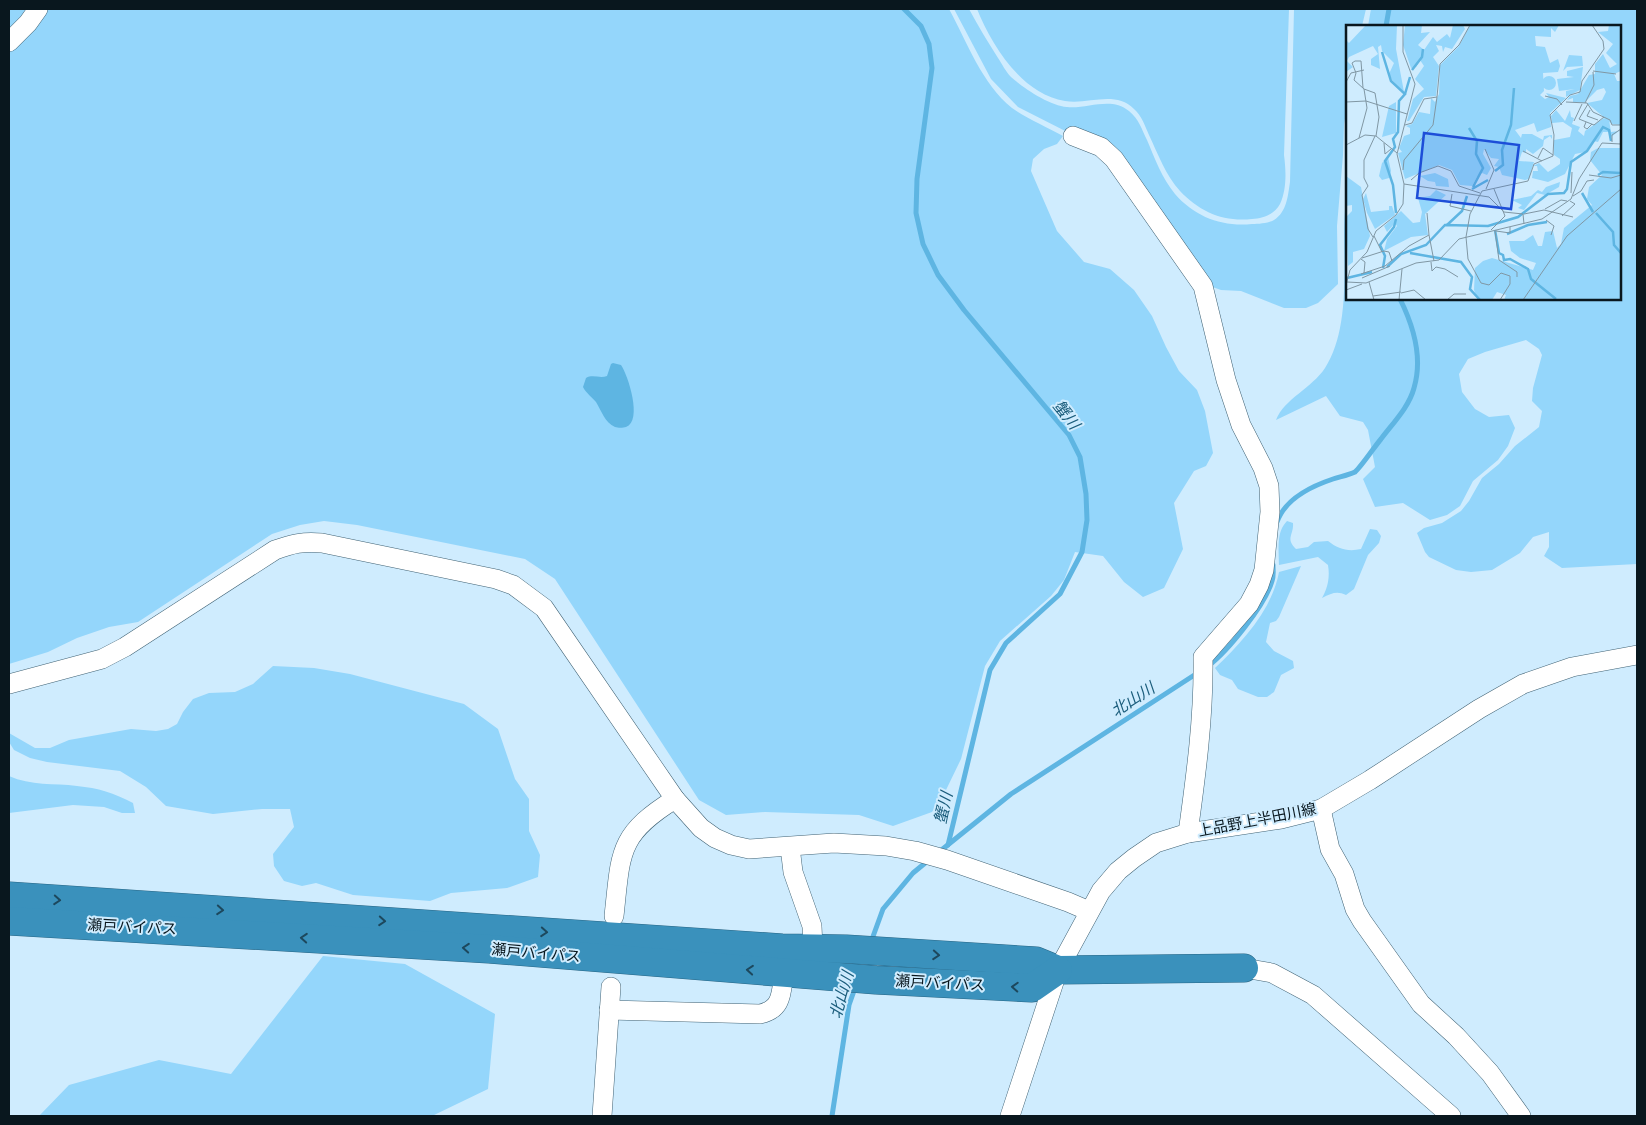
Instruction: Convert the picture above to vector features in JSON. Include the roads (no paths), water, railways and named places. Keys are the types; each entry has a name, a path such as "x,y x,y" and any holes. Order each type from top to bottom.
{"highway":[{"name":"瀬戸バイパス","path":"9,896 762,946 846,949 1036,962 1058,970 1244,968"},
{"name":"瀬戸バイパス","path":"9,921 489,949 834,977 1032,988 1058,970"}],"street":[{"path":"9,42 28,23 38,9"},
{"path":"1073,136 1090,141 1101,147 1114,159 1203,286 1232,398 1241,425 1263,468 1269,486 1270,512 1264,570 1259,585 1249,604 1202,657 1203,680 1196,778 1188,834"},
{"path":"9,684 102,659 126,647 275,550 306,541 496,579 513,585 544,608 675,799 702,828 715,838 731,845 749,849 834,843 886,846 915,851 947,860 1068,902 1089,912"},
{"name":"上品野上半田川線","path":"1010,1116 1058,970 1101,891 1118,870 1134,858 1156,843 1188,834 1281,819 1321,809 1370,780 1479,708 1523,684 1572,667 1637,655"},
{"path":"614,916 620,862 624,848 632,834 644,821 675,799"},
{"path":"1321,809 1330,849 1344,874 1355,909 1362,921 1421,1004 1456,1036 1490,1073 1521,1116"},
{"path":"790,847 792,872 812,926 813,948"},
{"path":"1244,968 1272,973 1313,995 1450,1116"},
{"path":"609,1010 760,1014 769,1012 777,1006 781,996 784,973"},
{"path":"602,1116 611,987"}],"waterway":[{"name":"蟹川","path":"904,9 921,26 929,44 932,68 917,179 916,213 923,244 938,275 964,310 1069,435 1080,457 1086,494 1087,520 1082,552 1060,594 1006,643 990,670 948,845"},
{"name":"北山川","path":"1386,25 1389,9"},
{"name":"北山川","path":"1277,522 1286,507 1300,494 1325,482 1355,472 1400,415 1412,395 1417,377 1417,354 1413,331 1400,300"},
{"name":"北山川","path":"1208,666 1235,639 1262,602 1273,579 1273,565"},
{"name":"北山川","path":"939,852 1011,794 1199,672"},
{"name":"北山川","path":"871,942 883,909 913,873 930,859"},
{"name":"北山川","path":"832,1116 849,1005 855,988"}]}
